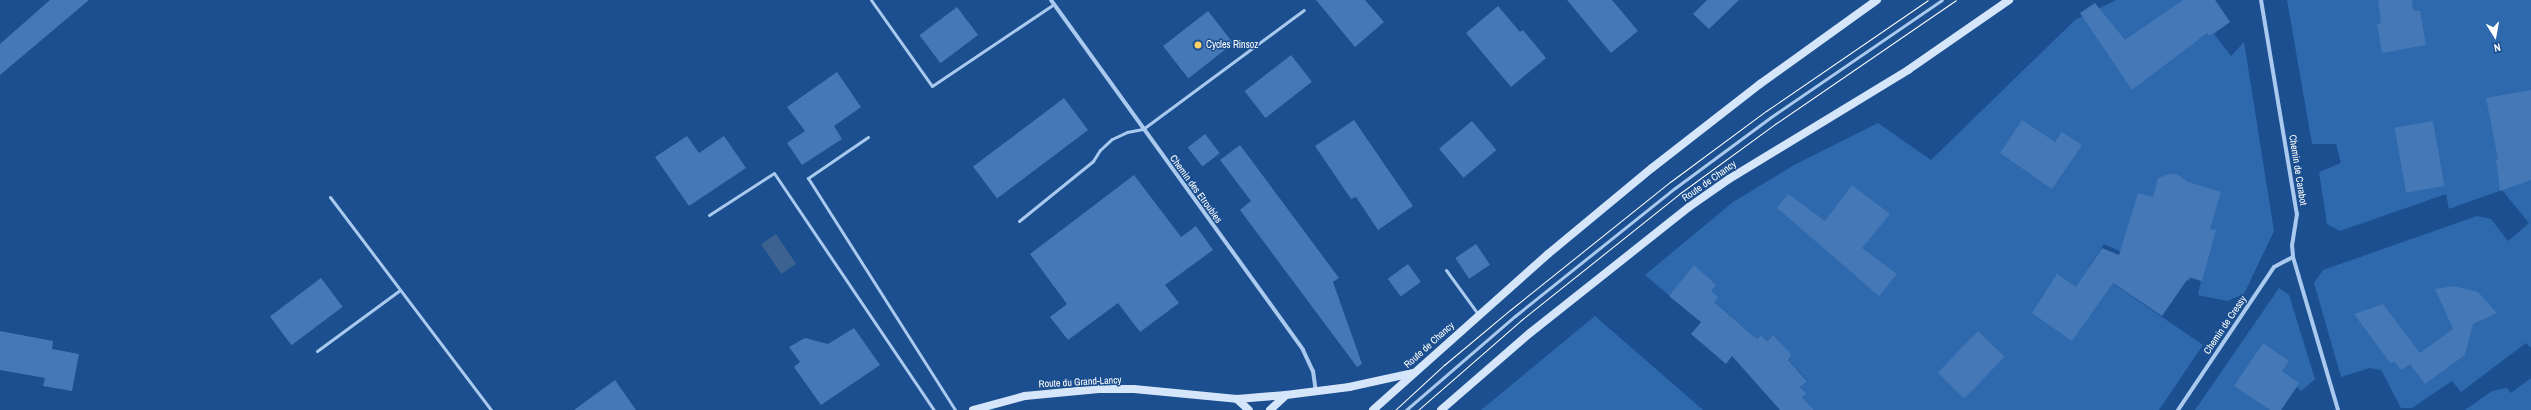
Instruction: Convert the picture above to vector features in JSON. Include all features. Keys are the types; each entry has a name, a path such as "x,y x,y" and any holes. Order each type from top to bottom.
{"main road":[{"name":"Route de Chancy","path":"1372,410 1478,314 1652,168 1760,84 1877,0"},
{"name":"Route de Chancy","path":"1441,410 1530,334 1689,207 1729,178 1902,74 2009,0"},
{"name":"Route du Grand-Lancy","path":"973,410 1025,396 1099,389 1134,390 1238,399 1286,395 1316,392 1413,373"},
{"path":"1270,410 1286,395"},
{"path":"1238,399 1249,410"}],"street":[{"name":"Chemin de Carabot","path":"2261,0 2297,214 2292,245 2293,257 2338,410"},
{"name":"Chemin des Etroubles","path":"1053,2 1303,350 1313,371 1316,392"},
{"name":"Chemin de Cressy","path":"2178,410 2274,267 2293,257"}],"lane":[{"path":"871,0 932,86 1053,2"},
{"path":"1406,410 1503,326 1675,188 1802,95 1942,0"},
{"path":"1019,221 1093,161 1100,150 1112,139 1127,132 1143,129 1304,10"},
{"path":"868,137 808,178 955,410"},
{"path":"709,215 774,173 934,410"},
{"path":"330,197 491,410"},
{"path":"1446,270 1478,314"},
{"path":"317,351 400,290"}],"shaded area":[{"path":"2116,0 2215,0 2230,22 2214,34 2231,56 2244,42 2274,231 2244,294 2227,301 2198,295 2201,281 2191,278 2189,281 2173,276 2104,244 2089,267 2203,345 2159,410 1814,410 1802,397 1806,393 1800,387 1807,380 1788,360 1792,355 1773,335 1767,341 1761,335 1751,344 1754,336 1714,302 1698,320 1645,275 1733,202 1796,164 1878,123 1931,160 2075,20"},
{"path":"2287,0 2531,0 2531,348 2526,343 2461,392 2452,381 2412,408 2401,408 2381,370 2370,368 2341,377 2314,283 2323,270 2477,216 2491,219 2508,241 2529,223 2502,190 2449,209 2446,194 2340,231 2327,224 2319,172 2341,163 2336,144 2312,144"},
{"path":"776,234 796,264 781,274 761,244"},
{"path":"2279,288 2289,295 2315,379 2301,391 2297,387 2281,410 2195,410"},
{"path":"1595,316 1703,410 1481,410"},
{"path":"2531,378 2531,410 2465,410 2492,391 2507,388 2511,393"}],"building":[{"path":"50,0 89,0 0,75 0,44"},
{"path":"1316,0 1365,0 1384,22 1355,47"},
{"path":"1567,0 1612,0 1638,31 1611,53"},
{"path":"1707,0 1739,0 1709,29 1693,14"},
{"path":"2183,0 2215,0 2230,22 2209,36 2207,33 2132,90 2080,13 2095,3 2125,40"},
{"path":"2378,0 2412,0 2413,11 2420,11 2426,45 2382,53 2377,24 2381,23"},
{"path":"1498,6 1520,32 1523,30 1546,58 1511,87 1466,33"},
{"path":"957,7 978,35 941,63 919,35"},
{"name":"Cycles Rinsoz","path":"1208,11 1233,43 1188,78 1163,46"},
{"path":"1291,55 1312,82 1265,118 1245,91"},
{"path":"837,72 861,107 834,126 842,139 802,165 787,143 805,131 787,107"},
{"path":"2531,90 2531,180 2500,191 2496,160 2498,159 2486,98"},
{"path":"1064,98 1088,130 997,199 973,167"},
{"path":"1354,120 1413,206 1378,230 1356,197 1351,199 1315,146"},
{"path":"2022,120 2055,142 2062,132 2082,145 2052,189 2000,153"},
{"path":"1472,121 1496,150 1463,178 1439,149"},
{"path":"2433,121 2444,186 2406,193 2395,128"},
{"path":"1205,134 1220,153 1202,166 1188,148"},
{"path":"687,136 699,153 724,136 746,168 689,206 655,157"},
{"path":"1240,145 1339,278 1333,282 1362,364 1357,367 1240,210 1251,201 1220,160"},
{"path":"2169,174 2177,174 2188,182 2221,192 2210,229 2216,230 2202,281 2189,277 2162,316 2113,283 2072,341 2032,313 2057,274 2076,287 2102,248 2119,255 2138,193 2153,197 2158,178"},
{"path":"1134,175 1181,237 1196,226 1213,250 1165,285 1179,303 1140,332 1118,303 1068,340 1050,317 1067,304 1030,254"},
{"path":"1852,185 1890,214 1862,248 1897,274 1879,296 1777,208 1788,194 1825,221"},
{"path":"1476,244 1490,265 1469,279 1455,258"},
{"path":"1408,264 1421,282 1401,296 1388,279"},
{"path":"1694,265 1716,285 1711,291 1718,297 1714,302 1757,339 1761,335 1767,341 1773,335 1792,355 1788,360 1807,381 1800,387 1807,394 1802,397 1814,410 1780,410 1732,356 1726,364 1691,334 1701,322 1669,296"},
{"path":"321,278 343,307 292,345 270,317"},
{"path":"2454,286 2478,292 2497,313 2473,324 2465,355 2425,384 2410,364 2401,370 2394,361 2391,364 2354,314 2383,304 2420,353 2453,329 2435,289"},
{"path":"854,328 880,365 821,405 794,367 800,362 789,347 805,338 828,344"},
{"path":"0,331 53,341 52,349 79,354 72,391 43,386 45,378 0,370"},
{"path":"1978,331 2005,357 1964,398 1938,373"},
{"path":"2263,343 2289,361 2282,371 2299,383 2281,410 2270,410 2234,386"},
{"path":"615,380 636,410 574,410"}],"tram line":[{"path":"1395,410 1444,365 1510,310 1670,182 1766,111 1928,0"},
{"path":"1418,410 1520,321 1679,194 1775,124 1956,0"}],"place":[{"name":"Cycles Rinsoz","path":"1198,45"}]}
